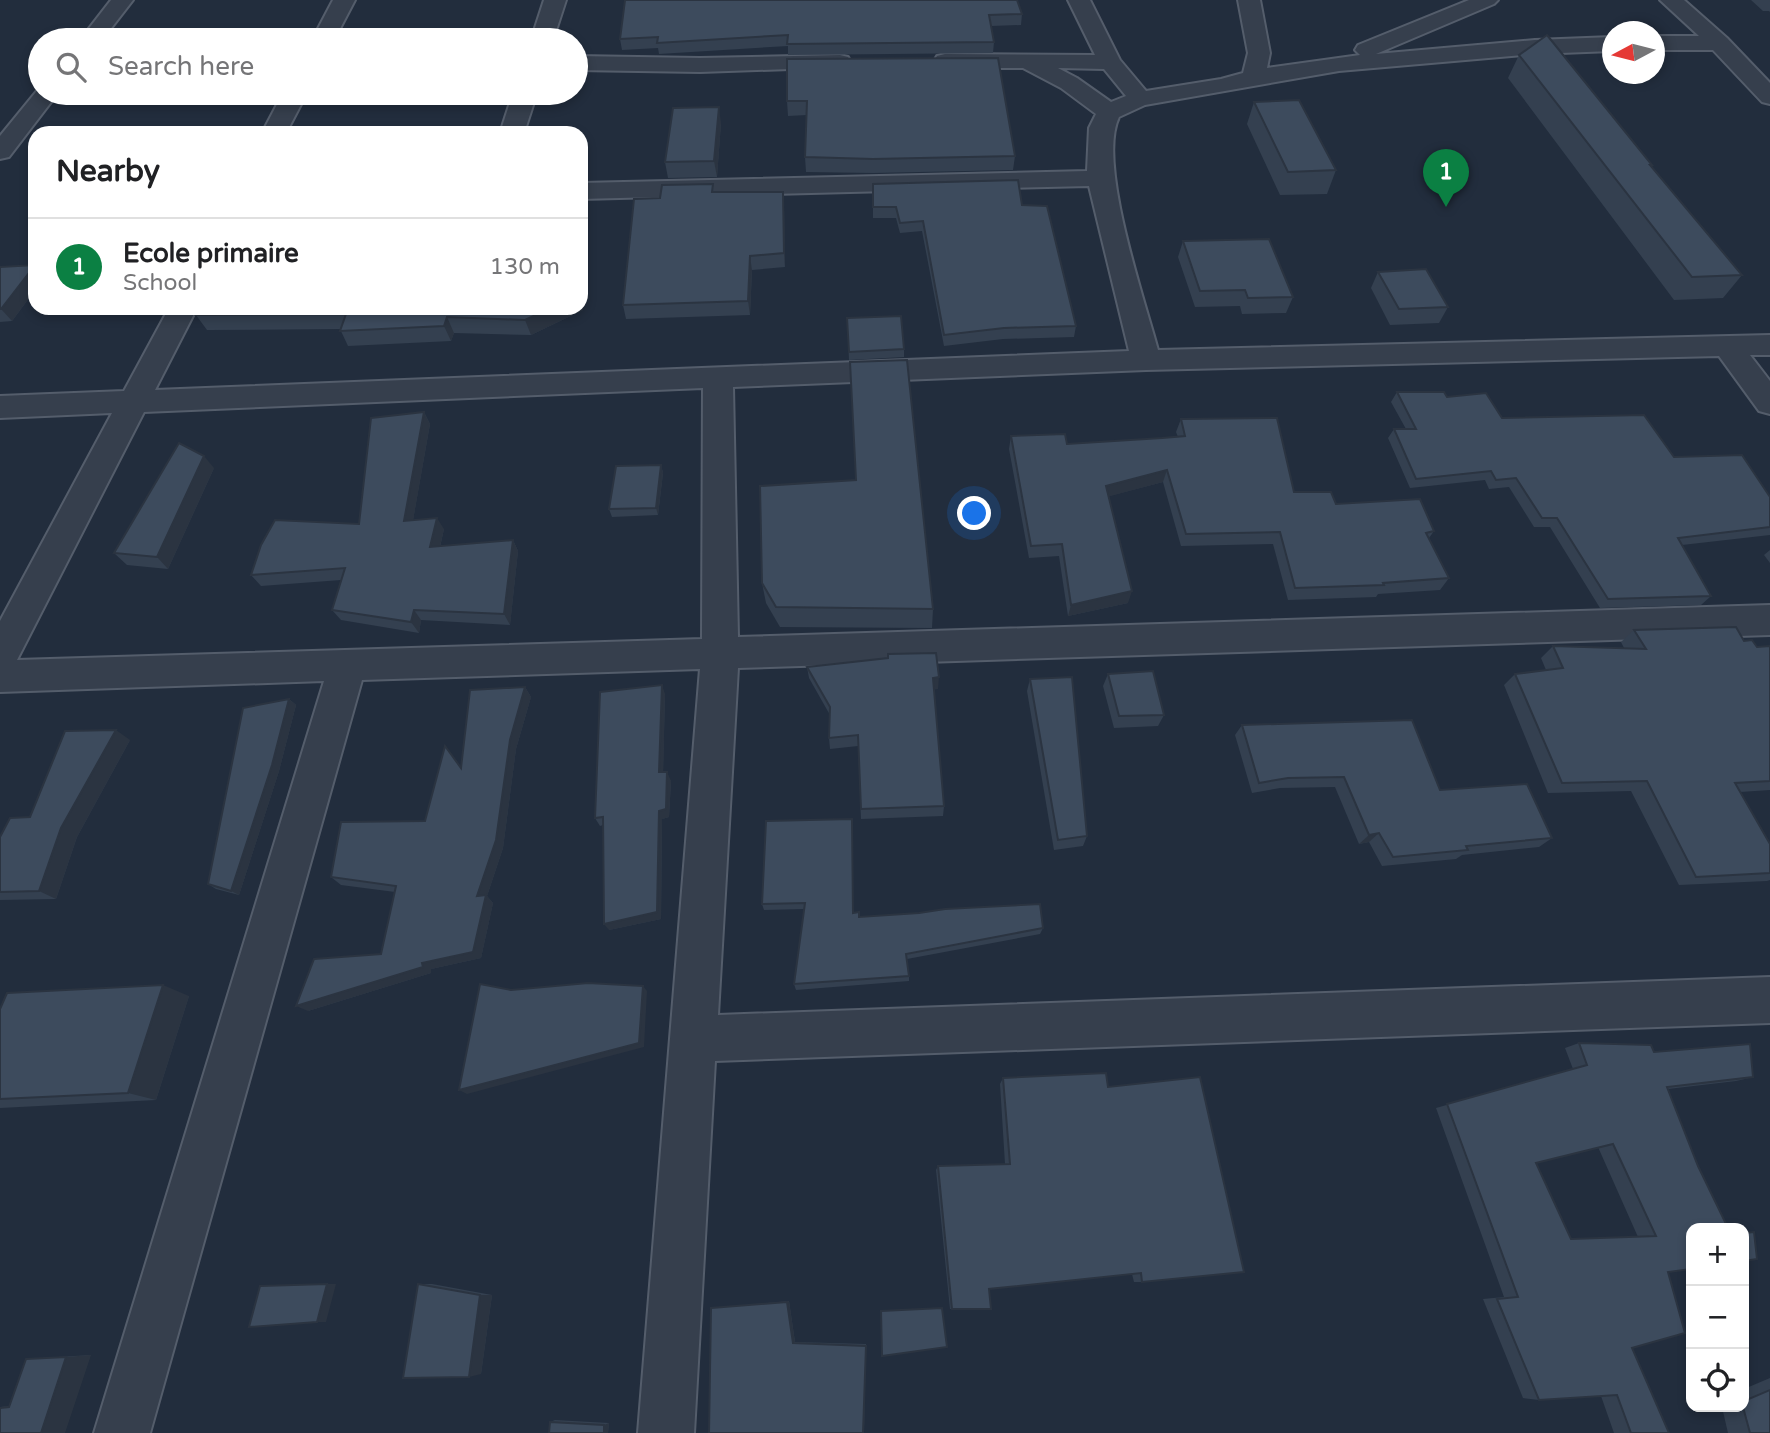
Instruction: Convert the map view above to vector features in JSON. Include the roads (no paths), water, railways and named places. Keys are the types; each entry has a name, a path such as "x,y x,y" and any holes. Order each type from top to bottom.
{"street":[{"path":"100,28 122,0"},
{"path":"329,28 344,0"},
{"path":"546,28 555,0"},
{"path":"1079,0 1110,62 1140,99"},
{"path":"1249,0 1259,53 1254,77"},
{"path":"1311,69 1353,55 1487,0"},
{"path":"1671,0 1719,43 1770,97"},
{"path":"1665,43 1719,43"},
{"path":"1146,360 1100,178 1101,128 1109,112 1140,99 1311,69 1463,52 1602,45"},
{"path":"929,61 1110,62"},
{"path":"1025,61 1069,83 1109,112"},
{"path":"588,63 700,65 861,62"},
{"path":"0,152 37,105"},
{"path":"278,126 289,105"},
{"path":"514,126 521,105"},
{"path":"588,191 1100,178"},
{"path":"0,656 179,315"},
{"path":"0,407 132,404 1146,360 1770,345"},
{"path":"1728,347 1770,402"},
{"path":"666,1433 720,653 718,379"},
{"path":"0,676 1770,620"},
{"path":"122,1433 348,665"},
{"path":"693,1039 1770,1000"}],"place":[{"name":"Ecole primaire","path":"1446,207"}]}
